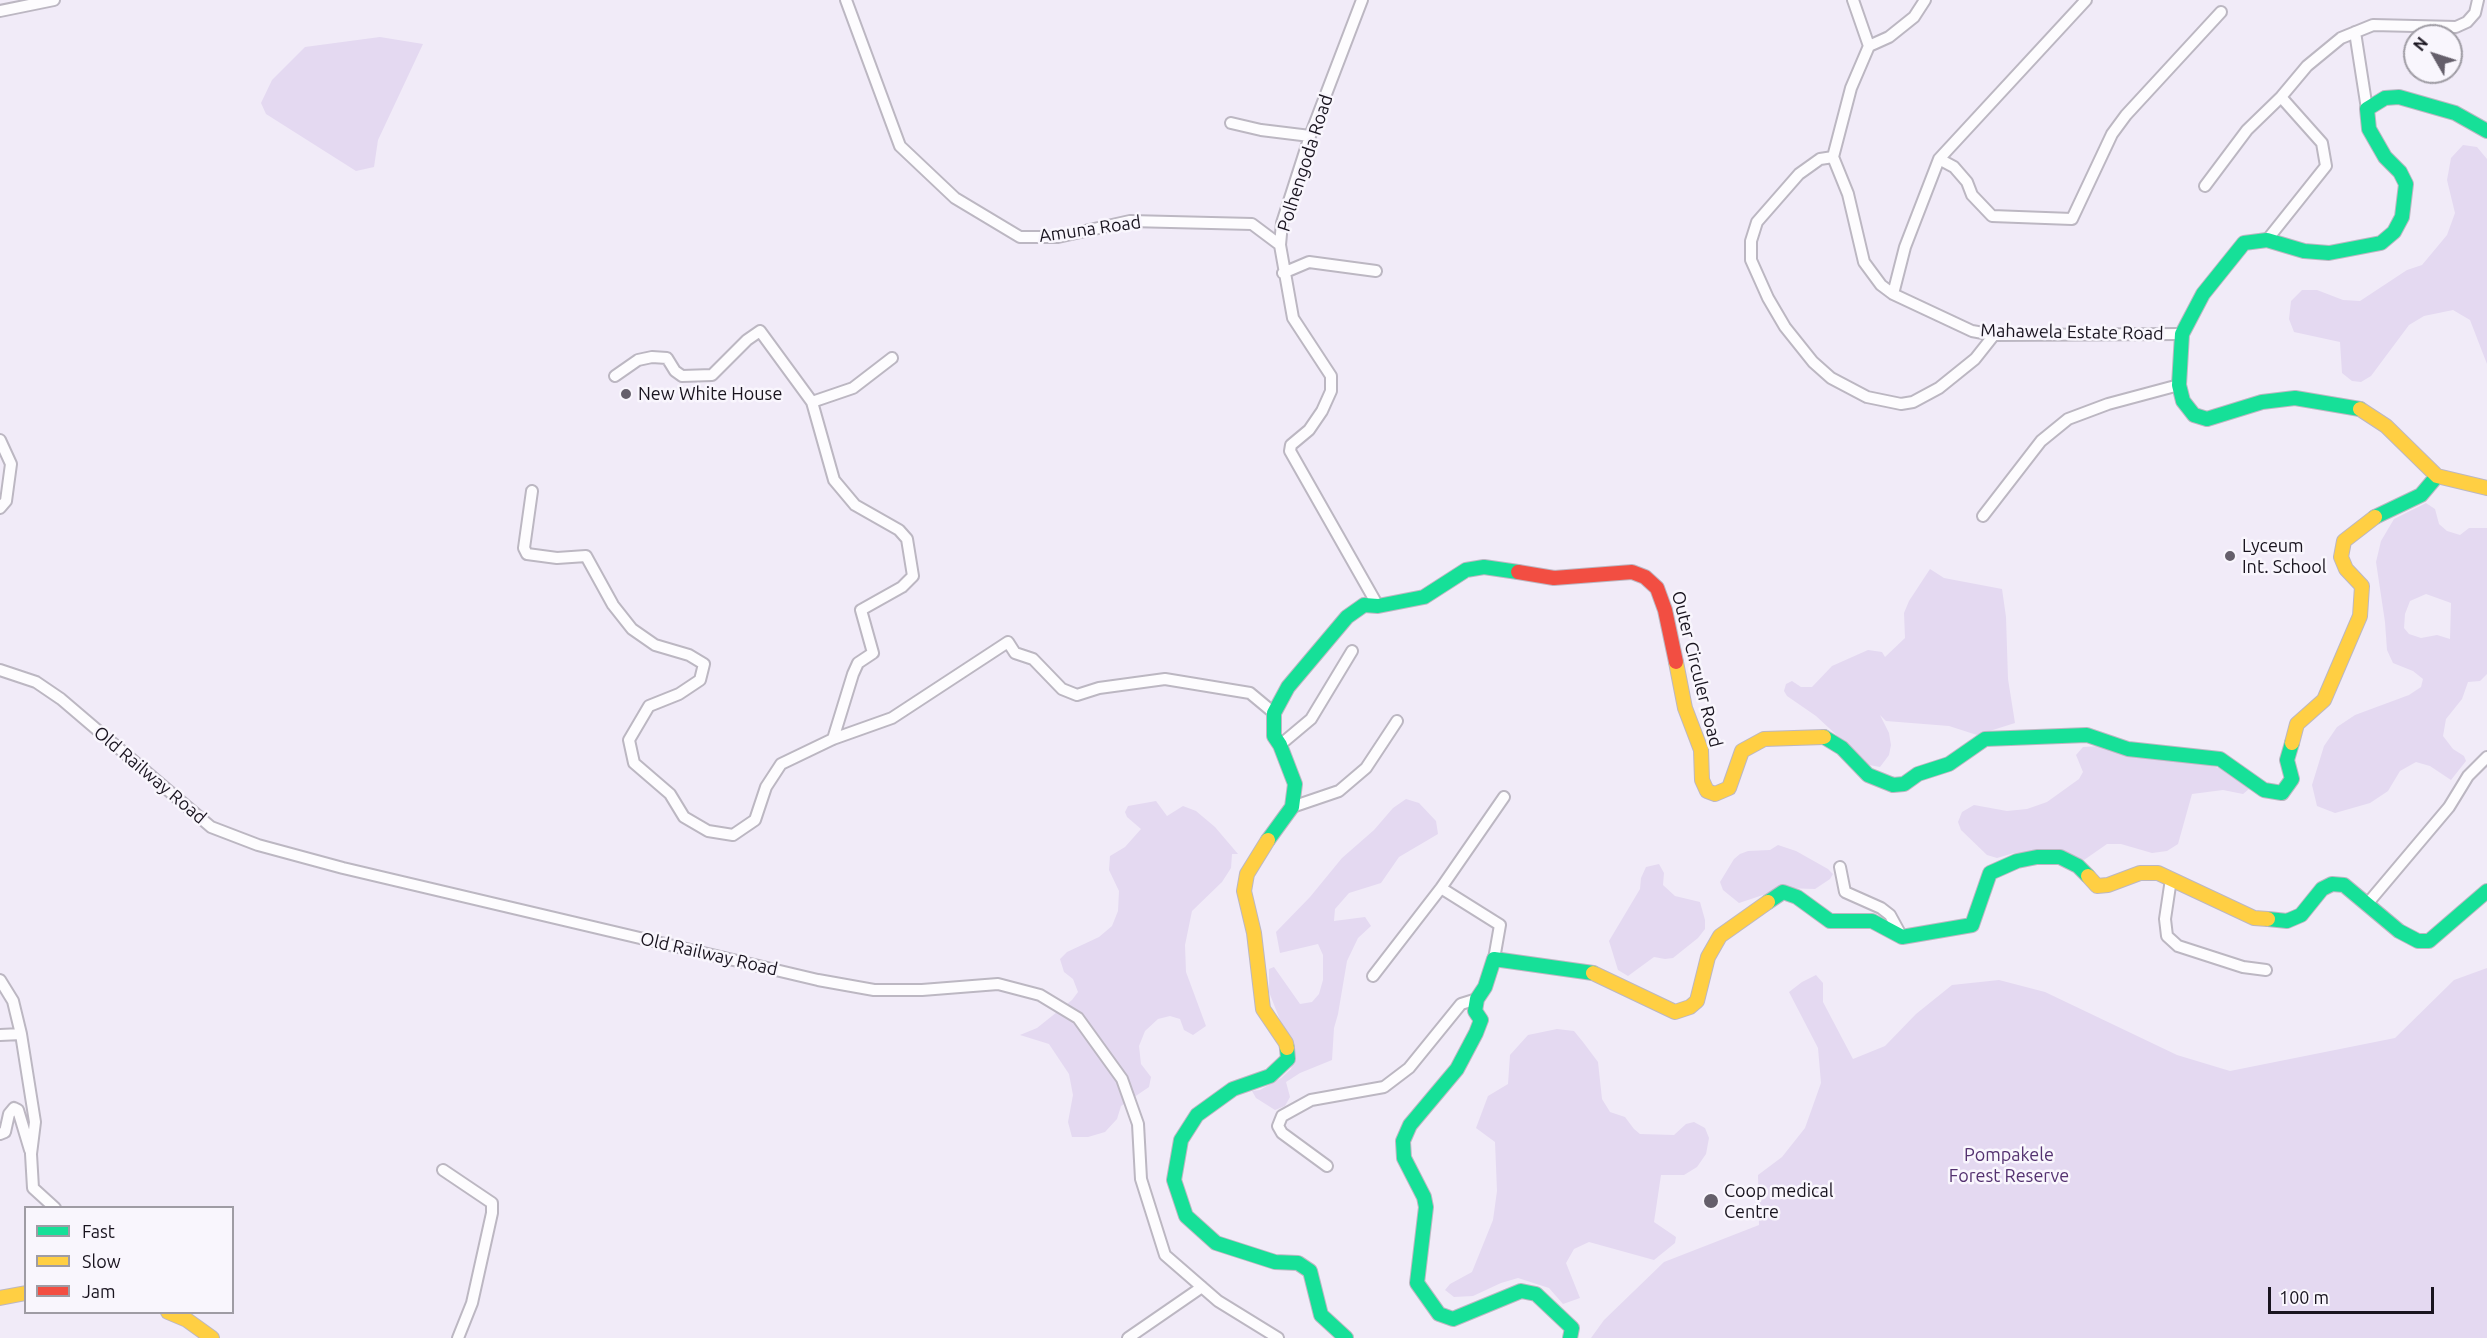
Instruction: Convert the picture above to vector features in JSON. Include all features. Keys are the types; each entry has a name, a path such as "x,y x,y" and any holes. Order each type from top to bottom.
{"street":[{"path":"0,11 54,0"},
{"name":"Amuna Road","path":"846,0 900,146 956,198 1020,237 1058,237 1130,220 1252,224 1280,245"},
{"path":"1355,0 1357,16"},
{"name":"Polhengoda Road","path":"1362,0 1310,136 1282,223 1280,245 1283,273 1293,318 1331,376 1331,391 1322,411 1309,430 1291,445 1290,451 1378,606"},
{"path":"1853,0 1869,46 1851,88 1833,157 1820,159 1799,174 1757,222 1751,242 1751,260 1768,298 1785,327 1813,362 1831,378 1867,397 1901,404 1939,388 1975,359 1994,335"},
{"path":"1869,46 1889,37 1914,17 1925,0"},
{"path":"1893,294 1905,247 1939,159 2086,0"},
{"path":"2205,186 2247,130 2281,97 2307,66 2341,38 2373,25 2456,27 2467,22 2475,13 2478,0"},
{"path":"1939,159 1954,167 1966,182 1972,195 1992,216 2072,219 2112,134 2126,115 2221,12"},
{"path":"2355,32 2369,129 2385,157 2400,172 2406,184 2402,217 2394,232 2381,243 2329,253 2304,251 2267,240 2244,243 2203,294 2182,334 2179,385 2183,401 2194,414 2207,419 2262,402 2295,398 2360,409 2386,426 2437,476 2487,488"},
{"path":"2267,240 2326,166 2322,142 2281,97"},
{"path":"2367,109 2385,98 2399,97 2455,113 2487,131"},
{"path":"1231,123 1261,130 1310,136"},
{"name":"Mahawela Estate Road","path":"1833,157 1848,194 1864,262 1881,285 1893,294 1972,331 1994,335 2182,334"},
{"path":"1283,273 1309,262 1376,271"},
{"path":"615,376 638,360 652,357 667,358 675,371 682,376 712,375 747,340 760,332 812,402 834,480 855,505 899,530 907,539 913,576 902,588 861,610 873,653 858,663 852,674 833,739"},
{"path":"812,402 853,388 892,358"},
{"path":"1983,516 2041,441 2068,419 2108,404 2179,385"},
{"path":"0,440 11,464 6,501 0,508"},
{"name":"Outer Circuler Road","path":"1274,713 1288,687 1347,617 1364,605 1378,606 1424,597 1466,570 1484,567 1554,578 1632,572 1645,577 1657,588 1665,610 1685,708 1701,750 1702,780 1707,791 1715,794 1729,788 1742,751 1764,739 1822,736 1842,748 1868,775 1893,785 1904,784 1918,774 1949,764 1985,739 2087,735 2128,749 2220,759 2264,789 2282,793 2292,779 2287,760 2297,724 2324,700 2360,616 2362,586 2346,569 2341,557 2344,541 2371,519 2421,495 2437,476"},
{"path":"532,491 524,548 527,554 557,558 586,556 613,605 632,629 655,645 689,655 704,664 700,680 679,694 649,706 630,740 634,763 670,794 684,817 708,831 733,835 755,820 766,788 782,764 833,739 892,718 1008,642 1015,653 1033,659 1062,689 1077,695 1100,688 1165,679 1250,693 1274,713 1274,736 1280,745 1295,784 1292,807 1258,854 1247,874 1244,891 1254,933 1263,1009 1286,1043 1288,1059 1270,1076 1233,1089 1197,1115 1181,1140 1174,1180 1186,1216 1216,1244 1275,1262 1298,1263 1310,1271 1321,1315 1346,1338"},
{"path":"1280,745 1311,719 1352,651"},
{"name":"Old Railway Road","path":"0,670 36,682 61,699 211,826 258,844 355,871 818,980 874,990 922,990 998,984 1041,995 1078,1018 1122,1078 1138,1124 1141,1179 1165,1255 1218,1301 1278,1338"},
{"path":"1292,807 1339,791 1366,768 1397,721"},
{"path":"2368,903 2449,807 2468,776 2487,758"},
{"path":"1373,976 1441,888 1504,797"},
{"path":"1494,959 1594,973 1675,1012 1690,1007 1697,1001 1708,957 1720,936 1783,892 1797,897 1830,921 1872,921 1902,937 1972,926 1989,873 2017,861 2037,857 2060,857 2078,866 2097,886 2108,885 2140,873 2158,873 2254,918 2288,921 2301,915 2322,889 2332,884 2344,885 2399,931 2418,941 2428,941 2487,891"},
{"path":"1840,867 1845,892 1881,908 1890,915 1902,937"},
{"path":"2171,879 2165,919 2167,936 2178,946 2243,967 2266,970"},
{"path":"1441,888 1500,925 1494,959 1485,987 1477,999 1475,1011 1480,1020 1476,1033 1456,1069 1410,1125 1403,1141 1404,1158 1424,1197 1426,1207 1418,1284 1439,1314 1453,1319 1521,1291 1536,1294 1571,1333"},
{"path":"0,980 13,1000 21,1034 35,1122 32,1154 33,1188 54,1206"},
{"path":"1327,1166 1282,1133 1278,1126 1282,1116 1311,1100 1384,1087 1409,1068 1461,1004 1477,999"},
{"path":"0,1035 21,1034"},
{"path":"0,1134 5,1132 9,1114 14,1108 18,1110 32,1154"},
{"path":"443,1170 492,1203 492,1213 472,1303 458,1338"},
{"path":"1128,1338 1202,1287"},
{"path":"0,1298 24,1293"},
{"path":"188,1316 212,1338"}],"green space":[{"path":"380,37 423,44 378,140 374,167 356,171 266,114 261,103 272,80 305,47"},
{"path":"2463,145 2477,147 2487,159 2487,364 2470,320 2453,310 2424,316 2409,325 2371,376 2361,382 2352,381 2342,373 2340,342 2294,332 2289,319 2291,301 2302,290 2317,290 2343,300 2360,301 2407,270 2422,265 2447,235 2455,213 2447,180 2451,158"},
{"path":"2426,503 2435,509 2439,524 2447,531 2460,535 2469,528 2487,528 2487,674 2480,681 2468,682 2462,699 2446,719 2443,736 2453,749 2464,756 2466,761 2451,780 2430,766 2416,762 2400,771 2388,791 2370,803 2335,813 2317,806 2312,785 2324,746 2337,727 2355,715 2409,695 2421,687 2423,679 2413,671 2393,663 2387,650 2376,562 2381,541 2394,519","holes":["2426,594 2451,603 2450,639 2437,635 2421,638 2409,634 2404,628 2405,614 2410,601"]},
{"path":"1930,569 1944,578 2002,589 2006,617 2008,679 2015,723 1977,735 1949,726 1886,721 1880,715 1889,733 1891,745 1889,755 1880,767 1869,765 1816,716 1787,696 1784,691 1786,684 1792,681 1801,687 1812,687 1832,666 1868,650 1882,652 1885,657 1905,638 1904,613 1909,601"},
{"path":"2100,746 2131,756 2188,759 2229,771 2240,777 2249,789 2243,794 2223,790 2192,794 2178,844 2167,851 2152,853 2121,844 2107,844 2084,860 2069,854 2038,852 2014,853 1997,858 1987,855 1961,830 1958,822 1962,812 1974,805 2007,811 2027,809 2047,802 2079,779 2083,772 2076,755 2083,747"},
{"path":"1406,799 1419,803 1436,821 1438,834 1399,857 1381,883 1349,893 1335,909 1334,921 1365,917 1371,926 1358,938 1347,961 1334,1028 1332,1060 1300,1073 1286,1082 1290,1097 1285,1106 1275,1110 1256,1098 1252,1091 1260,1090 1281,1078 1291,1069 1295,1056 1290,1037 1280,1020 1269,992 1269,969 1274,967 1300,1004 1312,1002 1319,994 1323,980 1323,955 1318,944 1280,953 1276,932 1310,897 1342,858 1374,830 1393,808"},
{"path":"1156,801 1167,816 1183,806 1196,811 1215,827 1238,854 1232,854 1231,868 1222,882 1192,911 1185,945 1186,972 1206,1026 1193,1035 1184,1030 1180,1019 1170,1016 1158,1019 1145,1031 1139,1046 1141,1064 1151,1077 1149,1087 1121,1106 1117,1119 1105,1132 1088,1137 1072,1137 1068,1122 1073,1095 1069,1074 1049,1044 1020,1035 1037,1028 1072,1000 1078,992 1073,979 1064,972 1060,959 1067,952 1099,937 1112,926 1118,911 1119,891 1109,870 1110,856 1125,847 1141,829 1127,817 1125,812 1128,806"},
{"path":"1778,845 1796,851 1833,874 1830,879 1815,889 1784,888 1739,903 1723,890 1720,882 1734,859 1740,854 1748,851 1770,850"},
{"path":"1659,864 1664,873 1663,885 1675,896 1700,902 1705,929 1698,938 1673,958 1654,957 1628,976 1618,970 1609,941 1640,889 1641,878 1646,867"},
{"name":"Pompakele Forest Reserve","path":"2487,968 2487,1338 1591,1338 1604,1320 1664,1262 1759,1225 1758,1175 1782,1157 1805,1128 1821,1083 1818,1048 1789,992 1816,975 1823,983 1823,1002 1853,1059 1885,1046 1916,1014 1952,985 1999,980 2045,992 2177,1055 2230,1071 2395,1038 2454,980"},
{"path":"1557,1029 1574,1031 1583,1042 1598,1062 1602,1099 1610,1112 1625,1117 1640,1134 1674,1135 1686,1124 1694,1122 1705,1128 1709,1138 1706,1154 1697,1167 1684,1175 1661,1175 1654,1222 1676,1237 1675,1243 1654,1260 1589,1242 1574,1249 1566,1263 1580,1298 1563,1304 1549,1288 1518,1278 1473,1296 1454,1297 1445,1290 1450,1284 1472,1272 1493,1220 1497,1191 1495,1142 1476,1128 1488,1096 1508,1084 1510,1055 1528,1035"}],"traffic: fast":[{"path":"2360,409 2295,398 2262,402 2207,419 2194,415 2183,401 2179,385 2182,334 2203,294 2244,243 2267,240 2304,251 2329,253 2381,243 2394,232 2402,217 2406,184 2400,172 2385,157 2369,129 2367,109 2385,98 2399,97 2455,113 2487,131"},
{"path":"2375,517 2421,495 2437,476"},
{"path":"1268,840 1292,807 1295,784 1280,745 1274,736 1274,713 1288,687 1347,617 1364,605 1378,606 1424,597 1466,570 1484,567 1518,572"},
{"path":"1824,737 1842,748 1868,775 1893,785 1904,784 1918,774 1949,764 1985,739 2087,735 2128,749 2220,759 2264,790 2282,793 2292,779 2287,760 2292,743"},
{"path":"1768,902 1783,892 1797,897 1830,921 1872,921 1902,937 1972,925 1990,873 2017,861 2037,857 2060,857 2078,866 2088,876"},
{"path":"2268,919 2287,921 2301,915 2322,889 2332,884 2344,885 2399,931 2418,941 2429,941 2487,891"},
{"path":"1570,1338 1572,1328 1536,1294 1521,1291 1453,1319 1439,1314 1417,1283 1426,1207 1424,1197 1404,1158 1403,1141 1410,1125 1457,1069 1476,1033 1481,1020 1475,1011 1477,999 1485,987 1494,959 1593,973"},
{"path":"1287,1048 1288,1059 1270,1076 1233,1089 1197,1115 1181,1140 1174,1180 1186,1216 1216,1243 1275,1262 1298,1263 1310,1271 1321,1315 1346,1338"}],"traffic: slow":[{"path":"2360,409 2386,426 2437,476 2487,488"},
{"path":"2292,743 2297,724 2324,700 2360,616 2362,586 2346,569 2341,557 2344,541 2375,517"},
{"path":"1676,662 1685,708 1701,750 1702,780 1707,791 1715,794 1729,788 1742,751 1764,739 1824,737"},
{"path":"1268,840 1247,874 1244,891 1254,933 1263,1009 1287,1048"},
{"path":"2088,876 2097,886 2108,885 2140,873 2158,873 2254,918 2268,919"},
{"path":"1593,973 1675,1012 1690,1007 1697,1001 1708,957 1720,936 1768,902"},
{"path":"0,1298 24,1293"},
{"path":"173,1314 187,1320 212,1338"}],"traffic: jam":[{"path":"1518,572 1554,578 1632,572 1645,577 1657,588 1665,610 1676,662"}],"place":[{"name":"New White House","path":"626,394"},
{"name":"Lyceum Int. School","path":"2230,556"},
{"name":"Coop medical Centre","path":"1711,1201"}]}
